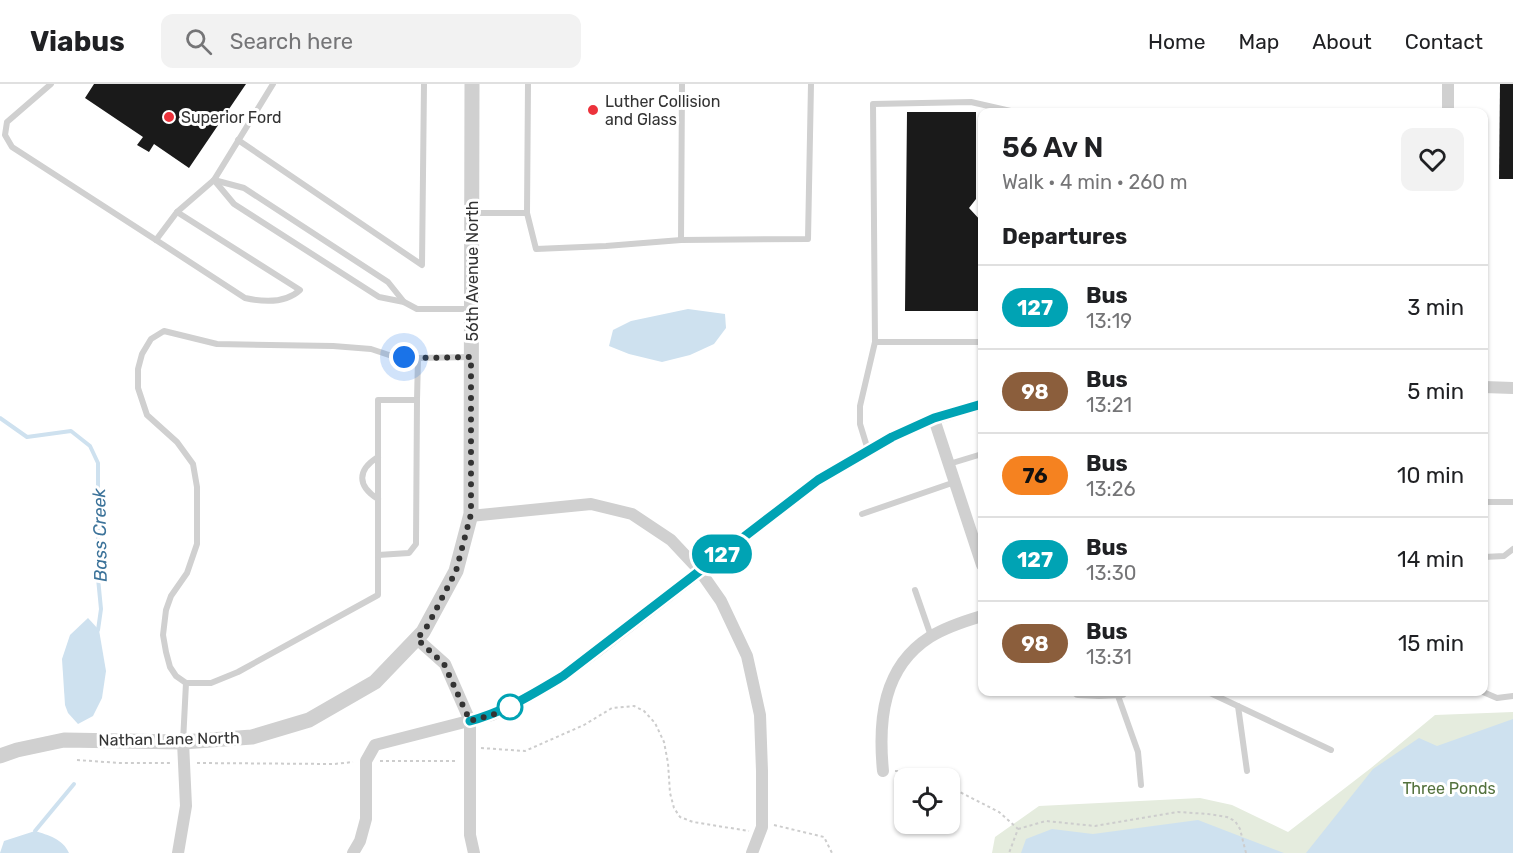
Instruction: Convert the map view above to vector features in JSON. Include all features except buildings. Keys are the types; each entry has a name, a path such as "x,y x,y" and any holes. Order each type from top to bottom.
{"street":[{"name":"56th Avenue North","path":"417,639 428,625 456,571 470,516 472,84"},
{"path":"1448,84 1448,108"},
{"path":"1488,387 1513,388"},
{"path":"352,853 360,841 366,819 366,760 375,745 492,715 528,697 563,676 818,480 868,450 934,418 978,405"},
{"path":"934,418 978,553"},
{"path":"470,516 591,504 632,514 671,540 700,571 721,601 747,656 760,715 762,827 752,853"},
{"path":"883,771 880,744 881,717 888,691 900,667 918,646 931,636 978,618"},
{"path":"417,639 444,664 470,721 470,835 474,853"},
{"name":"Nathan Lane North","path":"0,756 16,750 64,740 183,742 252,737 309,720 375,682 417,639"},
{"path":"178,853 186,806 183,742"}],"lane":[{"path":"51,84 7,122 5,135 12,147 244,298 257,301 285,300 293,297 300,290 177,212"},
{"path":"156,240 177,212 214,180 273,84"},
{"path":"238,140 423,265 424,84"},
{"path":"528,84 527,213 536,249 681,240 808,239 811,84"},
{"path":"681,240 682,84"},
{"path":"868,450 860,424 860,406 875,342 873,104 971,102 997,108"},
{"path":"214,180 244,188 388,282 404,302"},
{"path":"214,180 234,204 379,297 404,302 417,309 472,309"},
{"path":"472,213 527,213"},
{"path":"417,399 378,400 378,595 238,672 211,683 186,683 176,676 170,667 163,635 165,610 171,596 187,573 197,544 197,488 193,464 177,442 147,415 138,388 138,369 142,354 151,339 164,331 217,344 333,346 371,349 389,355 418,358 471,357"},
{"path":"875,342 978,342"},
{"path":"378,555 409,553 416,544 418,358"},
{"path":"950,464 978,455"},
{"path":"378,457 366,464 363,474 364,486 378,499"},
{"path":"862,514 955,482"},
{"path":"1488,502 1513,502"},
{"path":"1488,557 1504,556 1513,549"},
{"path":"915,590 931,636"},
{"path":"183,742 186,683"},
{"path":"1488,694 1497,698 1513,696"},
{"path":"1118,696 1138,752 1141,784"},
{"path":"1217,696 1331,750"},
{"path":"1238,706 1247,771"}],"path":[{"path":"883,771 894,771"},
{"path":"960,792 999,812 1018,829"},
{"path":"1018,829 1046,821 1095,826 1178,812 1227,817 1236,821 1246,853"},
{"path":"1009,853 1018,829"}],"green space":[{"name":"Three Ponds","path":"1513,712 1513,853 992,853 995,837 1039,806 1200,798 1232,805 1288,832 1435,715"}],"water":[{"path":"688,309 725,314 726,328 714,344 690,355 662,362 629,354 609,346 613,330 631,321"},
{"path":"88,618 99,630 106,671 102,698 93,716 78,724 68,713 65,705 62,659 70,635"},
{"path":"1513,719 1513,853 1306,853 1373,769 1419,738 1437,746"},
{"path":"1198,820 1284,853 1021,853 1026,839 1052,829 1093,834"},
{"path":"35,831 59,841 69,853 0,853 4,841"}],"waterway":[{"name":"Bass Creek","path":"0,418 27,437 71,431 90,446 98,463 98,578 101,609 98,630"},
{"name":"Bass Creek","path":"35,831 74,784"}],"bus line":[{"name":"127","path":"470,721 492,715 563,676 830,472 892,437 934,418 978,405"}],"place":[{"name":"Luther Collision and Glass","path":"593,110"},
{"name":"Superior Ford","path":"169,117"}],"route":[{"path":"404,357 471,357 471,514 456,571 428,625 417,639 444,664 470,721 510,707"}]}
